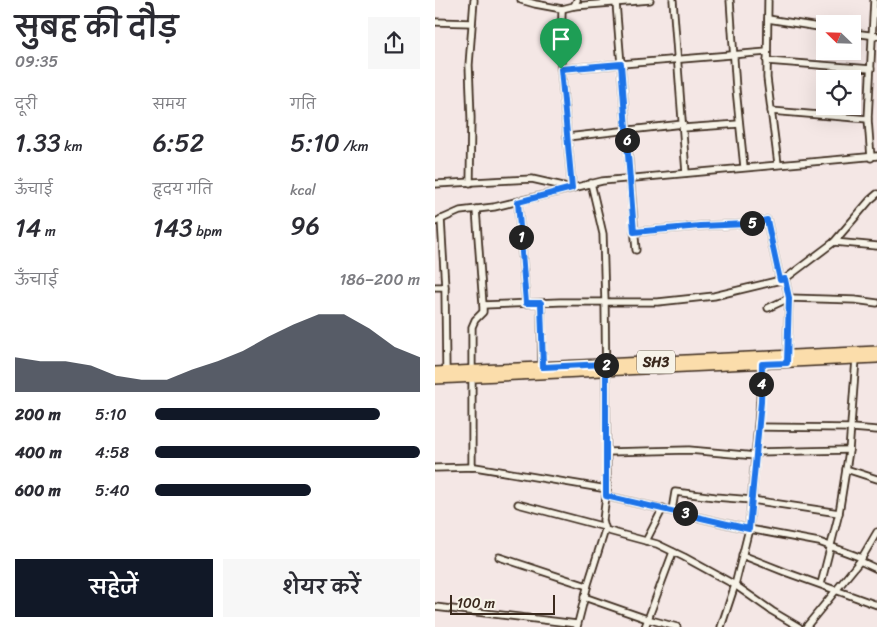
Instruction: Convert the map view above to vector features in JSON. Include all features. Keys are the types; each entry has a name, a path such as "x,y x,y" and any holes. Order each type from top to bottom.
{"main road":[{"name":"SH3","path":"435,372 472,374 606,368 787,359 877,351"},
{"name":"SH3","path":"435,379 543,367 606,368 762,364 787,359 877,358"}],"street":[{"path":"470,182 471,118 469,66 474,0"},
{"path":"521,0 562,9 574,6 650,0"},
{"path":"574,6 577,0"},
{"path":"673,0 687,173"},
{"path":"730,0 743,168"},
{"path":"769,0 767,60 778,164"},
{"path":"446,372 445,287 439,219 460,211 518,202 591,183 778,164 874,157 868,119 875,36 874,0"},
{"path":"616,3 636,250"},
{"path":"562,9 561,69 572,188"},
{"path":"768,19 816,27"},
{"path":"435,22 472,24"},
{"path":"861,34 875,36"},
{"path":"561,69 767,52"},
{"path":"767,60 871,69"},
{"path":"771,111 868,119"},
{"path":"567,137 626,130 739,124"},
{"path":"435,184 532,179 572,188"},
{"path":"435,607 577,626 605,528 603,520 607,492 603,234 591,183"},
{"path":"483,305 658,302 714,296 783,280 834,242 877,194"},
{"path":"518,202 526,303"},
{"path":"472,467 472,327 475,320 483,312 476,209"},
{"path":"634,232 748,224 767,220 789,298 787,359"},
{"path":"834,242 877,246"},
{"path":"435,287 445,287"},
{"path":"768,308 789,298 855,300 877,303"},
{"path":"541,303 543,367"},
{"path":"821,584 839,513 849,450 856,359"},
{"path":"721,627 735,585 749,529 762,364"},
{"path":"758,428 852,428 877,430"},
{"path":"607,452 689,450 756,454 849,450"},
{"path":"435,468 472,467 607,492 749,529 819,542 877,569"},
{"path":"846,469 877,479"},
{"path":"672,510 675,492 752,500 839,513"},
{"path":"518,504 657,544 735,585 799,627"},
{"path":"646,541 663,508"},
{"path":"806,627 861,560 877,532"},
{"path":"645,627 673,552"},
{"path":"742,555 877,605"},
{"path":"499,557 587,586"},
{"path":"584,597 647,619 677,627"}],"route":[{"path":"621,64 634,232 748,224 767,220 780,280 785,279 789,298 787,363 762,364 761,402 749,529 606,496 606,364 543,367 541,303 526,303 518,202 572,188 561,69 621,64"}]}
